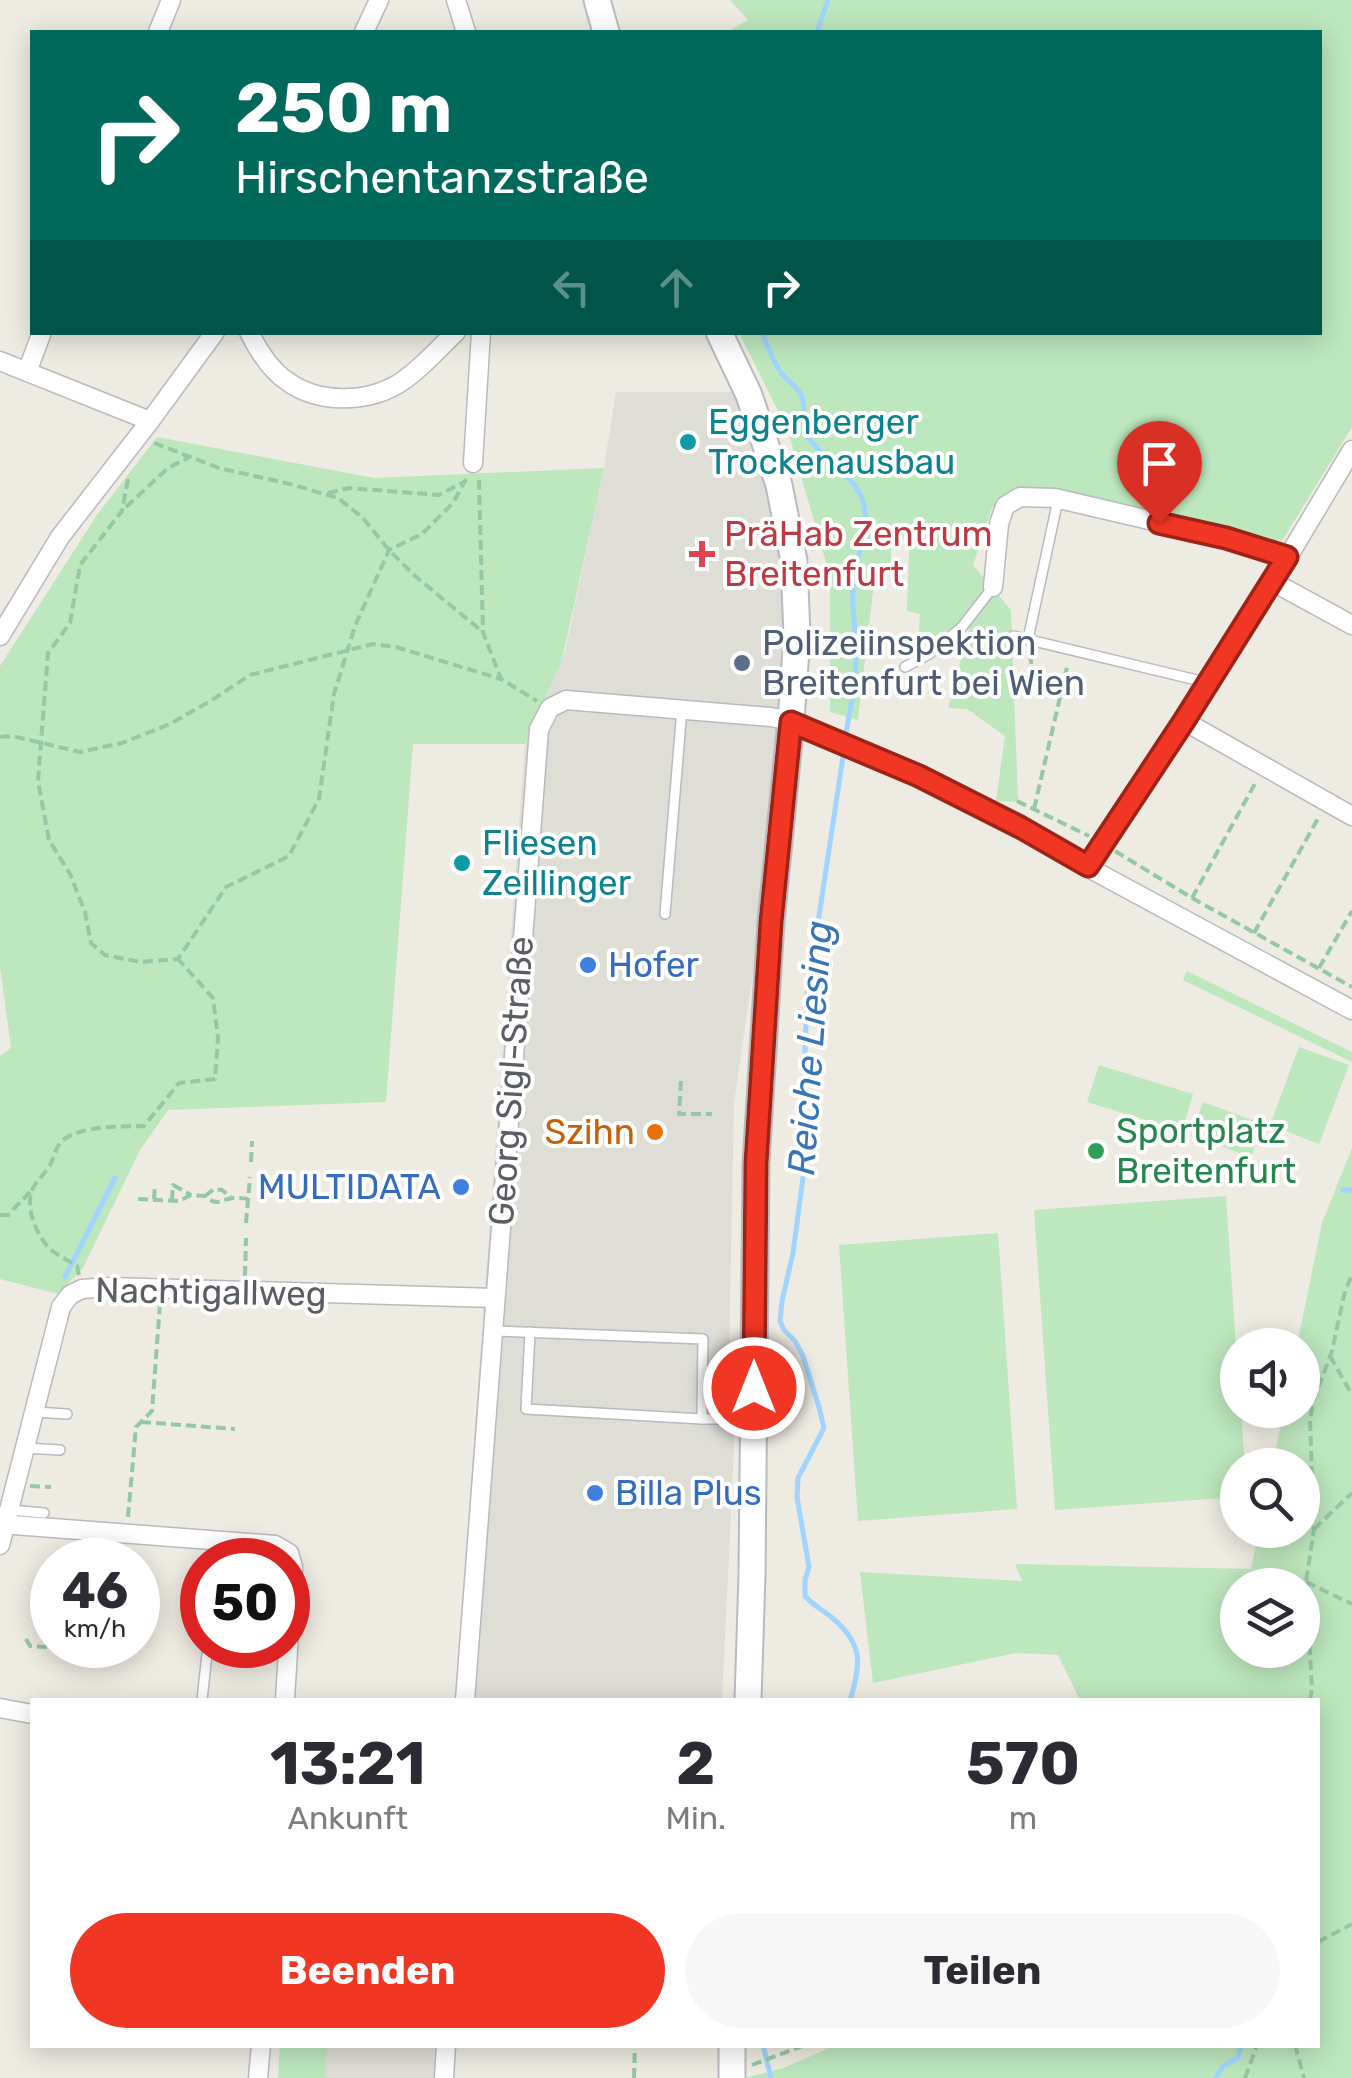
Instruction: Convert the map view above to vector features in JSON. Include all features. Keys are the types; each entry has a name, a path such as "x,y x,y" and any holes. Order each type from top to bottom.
{"main road":[{"path":"597,0 605,30"},
{"path":"720,335 750,395 766,440 794,562 797,636 771,922 756,1163 748,1698"},
{"path":"733,2048 744,2071"}],"street":[{"path":"159,30 171,0"},
{"path":"365,30 380,0"},
{"path":"456,0 465,30"},
{"path":"27,372 41,335"},
{"path":"1,634 60,536 213,335"},
{"path":"251,335 269,364 288,382 334,398 356,399 400,382 453,335"},
{"path":"473,463 481,335"},
{"path":"0,361 27,372 139,436"},
{"path":"1088,866 1184,721 1352,450"},
{"path":"993,587 999,524 1005,506 1020,497 1058,499 1226,538 1287,557"},
{"path":"1272,582 1352,625"},
{"path":"550,708 566,700 771,716 791,722 919,776 1020,827 1352,1010"},
{"name":"Georg Sigl-Straße","path":"465,1698 539,729 550,708"},
{"path":"1184,721 1352,816"},
{"name":"Nachtigallweg","path":"0,1545 60,1307 82,1289 495,1298"},
{"path":"5,1519 191,1538"},
{"path":"285,1698 287,1668"},
{"path":"0,1708 30,1714"},
{"path":"258,2078 261,2048"},
{"path":"444,2078 446,2048"}],"lane":[{"path":"1028,639 1058,499"},
{"path":"905,668 962,627 993,587"},
{"path":"1014,636 1208,683"},
{"path":"665,914 682,709"},
{"path":"494,1332 703,1339 702,1419"},
{"path":"530,1332 526,1408 754,1420"},
{"path":"33,1412 67,1414"},
{"path":"25,1448 60,1450"},
{"path":"5,1519 44,1513"},
{"path":"202,1698 205,1668"}],"path":[{"path":"122,510 139,436 218,468 338,498 362,517 414,576 483,632"},
{"path":"178,959 140,962 104,955 91,943 85,912 70,874 49,840 38,781 48,654 70,623 80,564 143,488 168,468 190,458"},
{"path":"178,959 226,887 289,856 318,799 334,694 355,626 389,550 422,534 453,502 473,463"},
{"path":"473,463 480,495 483,632 501,680"},
{"path":"323,494 349,488 439,495 465,482"},
{"path":"1028,639 1032,669 1043,672"},
{"path":"0,738 12,736 80,752 122,743 170,724 250,674 372,644 396,647 501,680 550,708"},
{"path":"1034,810 1071,650"},
{"path":"1192,898 1264,766"},
{"path":"1017,801 1103,843 1192,898 1352,986"},
{"path":"1254,933 1327,802"},
{"path":"1319,968 1352,910"},
{"path":"0,1214 8,1215 33,1188 50,1166 61,1142 70,1136 104,1128 144,1126 179,1083 215,1079 218,1038 214,998 178,959"},
{"path":"681,1081 679,1114 712,1114"},
{"path":"251,1162 252,1141"},
{"path":"246,1224 250,1178"},
{"path":"154,1199 155,1185"},
{"path":"172,1200 174,1186 192,1196"},
{"path":"33,1188 32,1213 46,1244 77,1266"},
{"path":"138,1198 178,1201 206,1196 214,1189 248,1199"},
{"path":"206,1196 220,1203 231,1197"},
{"path":"245,1291 246,1238"},
{"path":"1311,1448 1314,1398 1352,1275"},
{"path":"126,1533 136,1428 152,1411 161,1289"},
{"path":"1330,1356 1352,1395"},
{"path":"141,1422 235,1429"},
{"path":"1320,1523 1352,1494"},
{"path":"1320,1591 1352,1604"},
{"path":"26,1640 30,1646"},
{"path":"1310,1668 1310,1698"},
{"path":"1320,1941 1352,1924"},
{"path":"634,2048 634,2078"},
{"path":"744,2071 798,2048"},
{"path":"1245,2078 1256,2048"},
{"path":"1296,2048 1304,2078"}],"shaded area":[{"path":"616,392 733,392 760,458 780,545 786,597 763,904 734,1103 728,1400 733,1411 734,1449 722,1698 455,1698 525,744 565,652"},
{"path":"327,2048 455,2048 453,2078 325,2078"}],"green space":[{"path":"730,0 1352,0 1352,427 1282,541 1026,487 992,508 973,565 1011,610 1018,802 996,801 1005,736 967,709 948,708 969,618 918,647 920,614 907,611 909,551 904,539 891,540 891,572 875,574 858,720 830,712 830,576 788,431 740,335 1322,335 1322,30 730,30 748,20"},
{"path":"157,437 374,478 604,468 562,660 525,744 413,744 386,1102 168,1110 140,1150 83,1268 58,1294 0,1279 0,1056 11,1048 0,966 0,666 97,515"},
{"path":"1187,971 1352,1052 1352,1062 1183,980"},
{"path":"1299,1047 1349,1065 1319,1144 1270,1125"},
{"path":"1099,1065 1193,1094 1182,1131 1087,1102"},
{"path":"1203,1102 1263,1124 1251,1157 1191,1136"},
{"path":"1352,1148 1352,2078 745,2078 783,2068 829,2048 1320,2048 1320,1698 1079,1698 1058,1655 1016,1653 873,1683 860,1572 1022,1581 1015,1564 1220,1568 1220,1668 1320,1668 1320,1568 1251,1568 1255,1548 1320,1548 1320,1448 1276,1448 1280,1428 1320,1428 1320,1328 1300,1328 1322,1223"},
{"path":"1226,1196 1235,1328 1220,1328 1220,1428 1242,1428 1244,1448 1220,1448 1220,1498 1055,1510 1034,1210"},
{"path":"998,1233 1017,1509 858,1521 839,1245"},
{"path":"280,2048 327,2048 325,2078 278,2078"}],"waterway":[{"name":"Reiche Liesing","path":"818,30 828,0"},
{"name":"Reiche Liesing","path":"763,335 784,377 802,397 806,433 852,482 864,507 864,530 853,587 856,659 845,739"},
{"name":"Reiche Liesing","path":"844,750 807,996 803,1109 807,1148 780,1321 803,1356 824,1428 798,1478 797,1497 809,1567 805,1596 841,1626 854,1644 858,1664 851,1698"},
{"path":"65,1277 115,1178"},
{"path":"1343,1190 1352,1190"},
{"name":"Reiche Liesing","path":"764,2048 771,2078"},
{"path":"1216,2078 1223,2066 1238,2058 1240,2048"}],"place":[{"name":"Eggenberger Trockenausbau","path":"688,442"},
{"name":"PräHab Zentrum Breitenfurt","path":"702,554"},
{"name":"Polizeiinspektion Breitenfurt bei Wien","path":"742,663"},
{"name":"Fliesen Zeillinger","path":"462,863"},
{"name":"Hofer","path":"588,965"},
{"name":"Szihn","path":"655,1132"},
{"name":"Sportplatz Breitenfurt","path":"1096,1151"},
{"name":"MULTIDATA","path":"461,1187"},
{"name":"Billa Plus","path":"595,1493"}],"route":[{"path":"754,1388 756,1163 771,922 791,722 919,776 1088,866 1287,557 1159,523"}]}
